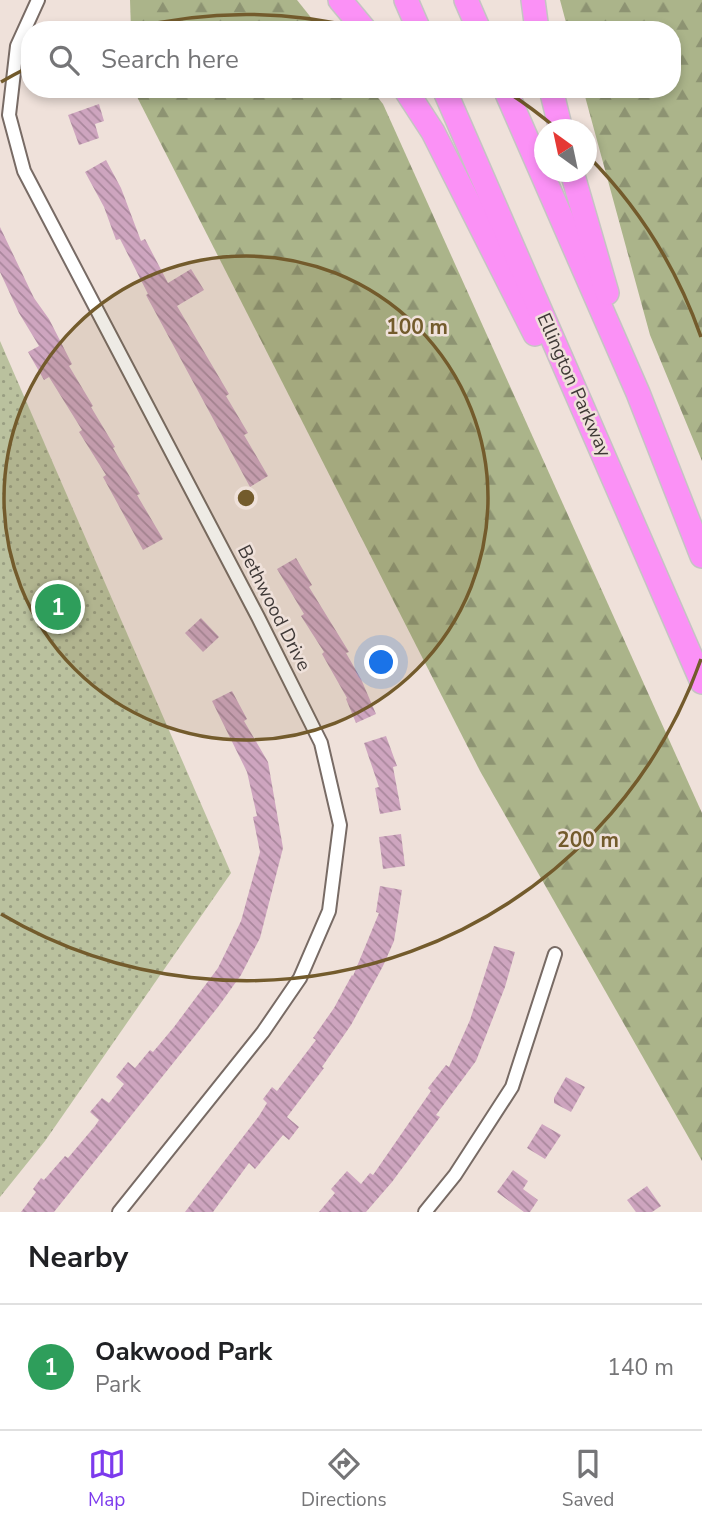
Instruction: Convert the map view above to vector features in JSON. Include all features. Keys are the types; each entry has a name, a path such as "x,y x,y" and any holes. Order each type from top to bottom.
{"highway":[{"path":"340,0 358,21"},
{"path":"406,0 415,21"},
{"path":"466,0 475,21"},
{"path":"533,0 536,21"},
{"path":"411,98 433,132 477,216 672,611"},
{"name":"Ellington Parkway","path":"448,98 702,682"},
{"path":"509,98 638,393 702,556"},
{"path":"553,98 558,119"},
{"path":"575,182 638,393"}],"street":[{"name":"Bethwood Drive","path":"28,21 38,0"},
{"name":"Bethwood Drive","path":"21,37 17,46 9,115 23,171 258,617 321,743 340,825 329,911 300,978 264,1032 119,1212"},
{"path":"425,1212 455,1175 512,1087 555,954"}],"green space":[{"path":"130,0 297,0 314,21 131,21"},
{"path":"560,0 702,0 702,461 650,335 597,140 597,119 591,119 585,98 681,98 681,21 566,21"},
{"path":"138,98 378,98 383,104 702,813 702,1161 480,771"},
{"path":"0,341 231,873 45,1141 0,1197"}],"building":[{"path":"99,104 104,121 95,124 99,138 79,145 68,115"},
{"path":"106,160 121,188 141,241 145,239 168,283 191,269 204,290 177,306 229,394 226,396 248,433 244,435 268,476 250,487 146,295 148,294 120,239 116,240 104,207 85,172"},
{"path":"0,227 34,298 49,319 72,364 69,366 163,539 143,550 103,477 106,475 79,432 82,430 49,377 44,380 28,352 39,346 19,313 0,272"},
{"path":"296,558 312,585 309,587 349,652 346,653 376,714 356,723 347,698 322,654 324,652 301,616 304,614 277,569"},
{"path":"201,618 219,637 203,652 185,633"},
{"path":"232,691 247,719 244,721 268,762 283,848 260,938 241,975 218,1007 54,1212 21,1212 36,1192 33,1189 41,1178 44,1180 65,1156 68,1158 95,1126 99,1120 90,1112 102,1098 109,1103 124,1084 116,1077 128,1062 135,1068 174,1027 218,968 241,921 260,852 253,817 257,816 247,772 212,701"},
{"path":"386,736 397,766 393,767 401,810 380,814 375,788 379,787 364,743"},
{"path":"401,834 405,866 383,869 379,837"},
{"path":"380,886 402,890 394,941 351,1025 322,1067 324,1068 287,1117 299,1127 289,1140 283,1135 255,1169 249,1163 213,1212 185,1212 259,1116 267,1103 263,1099 272,1087 277,1091 316,1040 313,1038 353,976 379,913 376,912"},
{"path":"494,946 515,952 505,987 476,1061 436,1115 440,1117 366,1212 319,1212 335,1193 331,1189 347,1171 361,1184 370,1173 373,1175 431,1091 428,1088 446,1065 449,1067 470,1020"},
{"path":"566,1077 585,1087 571,1112 554,1103"},
{"path":"542,1124 561,1135 545,1159 527,1148"},
{"path":"513,1170 528,1181 523,1189 538,1200 530,1212 524,1212 497,1192"},
{"path":"647,1186 661,1206 652,1212 636,1212 627,1200"}],"place":[{"name":"Oakwood Park","path":"58,607"}]}
